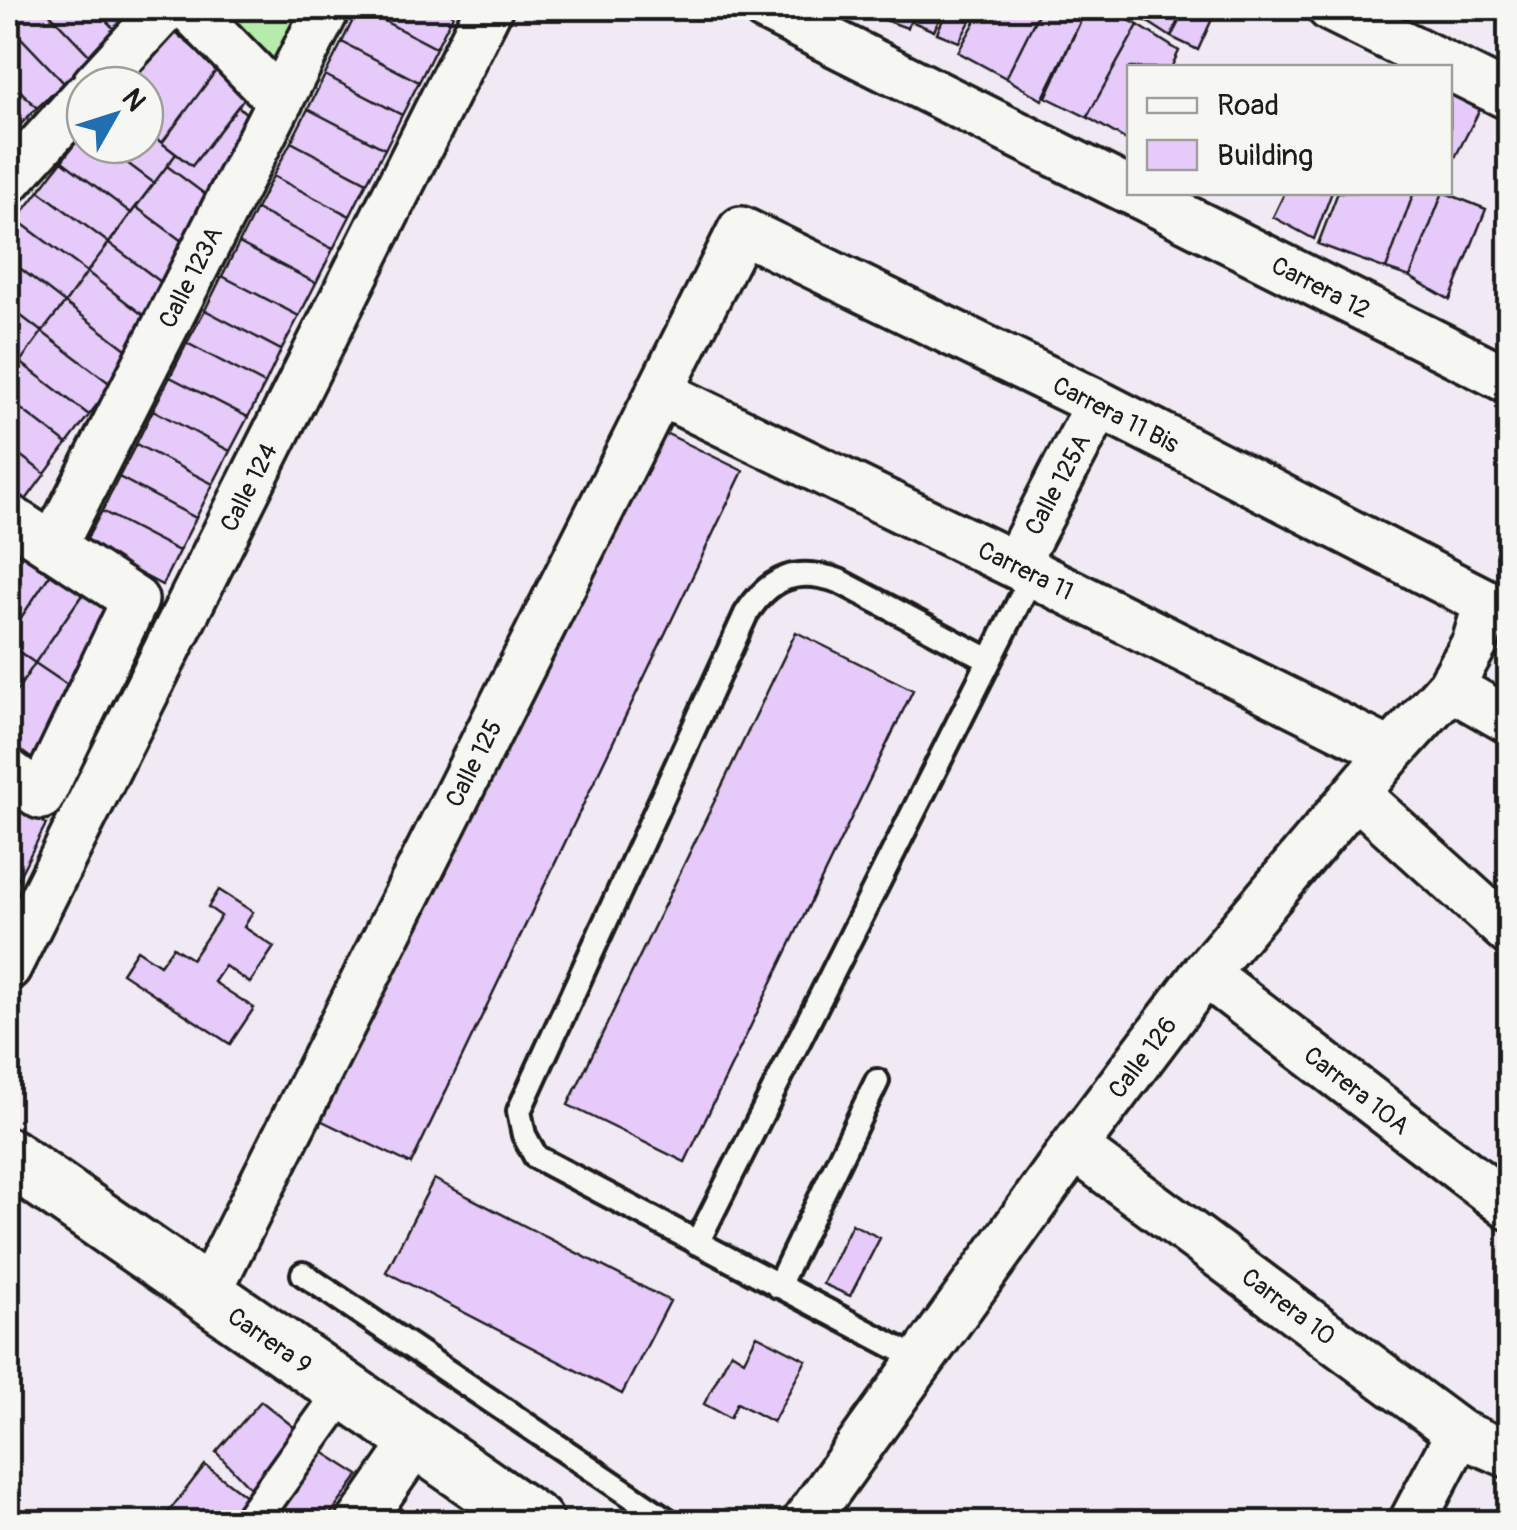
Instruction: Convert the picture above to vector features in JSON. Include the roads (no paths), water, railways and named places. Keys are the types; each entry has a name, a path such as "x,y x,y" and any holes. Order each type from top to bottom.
{"street":[{"path":"113,65 166,8"},
{"path":"189,8 280,101"},
{"name":"Calle 123A","path":"53,547 328,8"},
{"name":"Calle 124","path":"8,966 490,8"},
{"name":"Carrera 12","path":"765,8 1127,190"},
{"path":"1330,8 1445,65"},
{"path":"1452,68 1510,97"},
{"path":"8,181 65,118"},
{"name":"Carrera 12","path":"1137,195 1510,381"},
{"name":"Calle 125","path":"206,1296 741,230"},
{"name":"Carrera 11 Bis","path":"741,230 1099,404 1487,603"},
{"name":"Carrera 11","path":"659,392 1391,752"},
{"name":"Calle 125A","path":"1024,569 1099,404"},
{"path":"8,517 135,600 24,784"},
{"name":"Calle 126","path":"805,1522 1074,1146 1205,973 1450,687 1475,643 1487,603"},
{"path":"1450,687 1510,721"},
{"path":"1356,794 1510,933"},
{"name":"Carrera 10A","path":"1205,973 1510,1208"},
{"name":"Carrera 10","path":"1074,1146 1460,1433 1510,1455"},
{"name":"Carrera 9","path":"8,1156 534,1522"},
{"path":"250,1522 344,1392"},
{"path":"1412,1522 1460,1433"},
{"path":"360,1522 416,1441"}],"lane":[{"path":"696,1243 989,660 1024,569"},
{"path":"920,1360 536,1157 524,1136 519,1111 758,595 796,574 818,574 840,581 989,660"},
{"path":"778,1286 876,1081"},
{"path":"303,1274 670,1522"}]}
